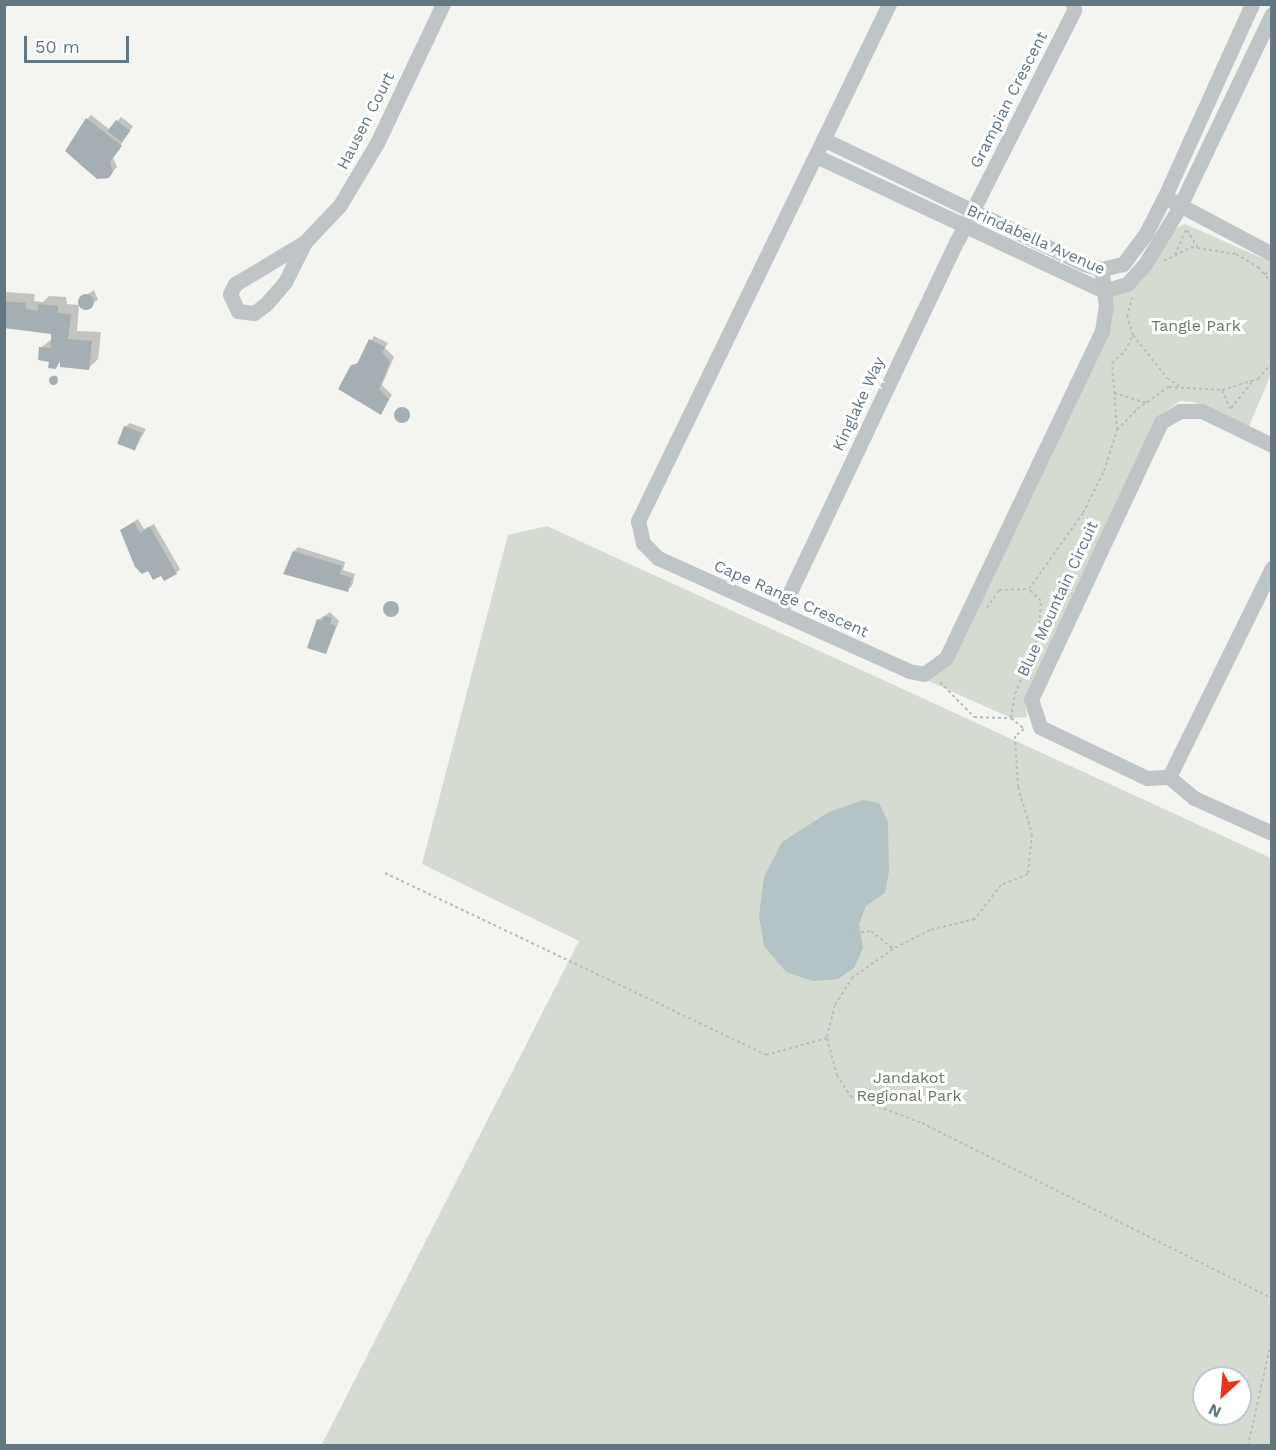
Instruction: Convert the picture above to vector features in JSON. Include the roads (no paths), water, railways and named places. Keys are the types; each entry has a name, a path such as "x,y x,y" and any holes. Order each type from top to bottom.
{"street":[{"name":"Hausen Court","path":"305,242 285,282 266,304 254,313 235,308 230,294 235,284 305,242 340,205 359,177 443,4"},
{"path":"825,140 889,4"},
{"name":"Grampian Crescent","path":"973,211 1074,10 1073,4"},
{"name":"Brindabella Avenue","path":"825,140 973,211 1101,268 1123,264 1146,233 1165,196 1252,4"},
{"name":"Brindabella Avenue","path":"816,156 963,227 1104,291 1127,284 1145,264 1179,208 1272,14"},
{"name":"Cape Range Crescent","path":"825,140 638,521 643,543 658,558 909,671 924,674 946,658 1102,331 1104,291 1101,268"},
{"path":"1165,196 1179,208 1272,255"},
{"name":"Kinglake Way","path":"780,614 963,227 973,211"},
{"name":"Blue Mountain Circuit","path":"1168,777 1147,778 1040,727 1031,699 1161,422 1180,411 1202,411 1272,445"},
{"path":"1272,568 1168,777 1194,798 1272,833"}],"park label":[{"name":"Tangle Park","path":"1196,326"},
{"name":"Jandakot Regional Park","path":"909,1087"}]}
